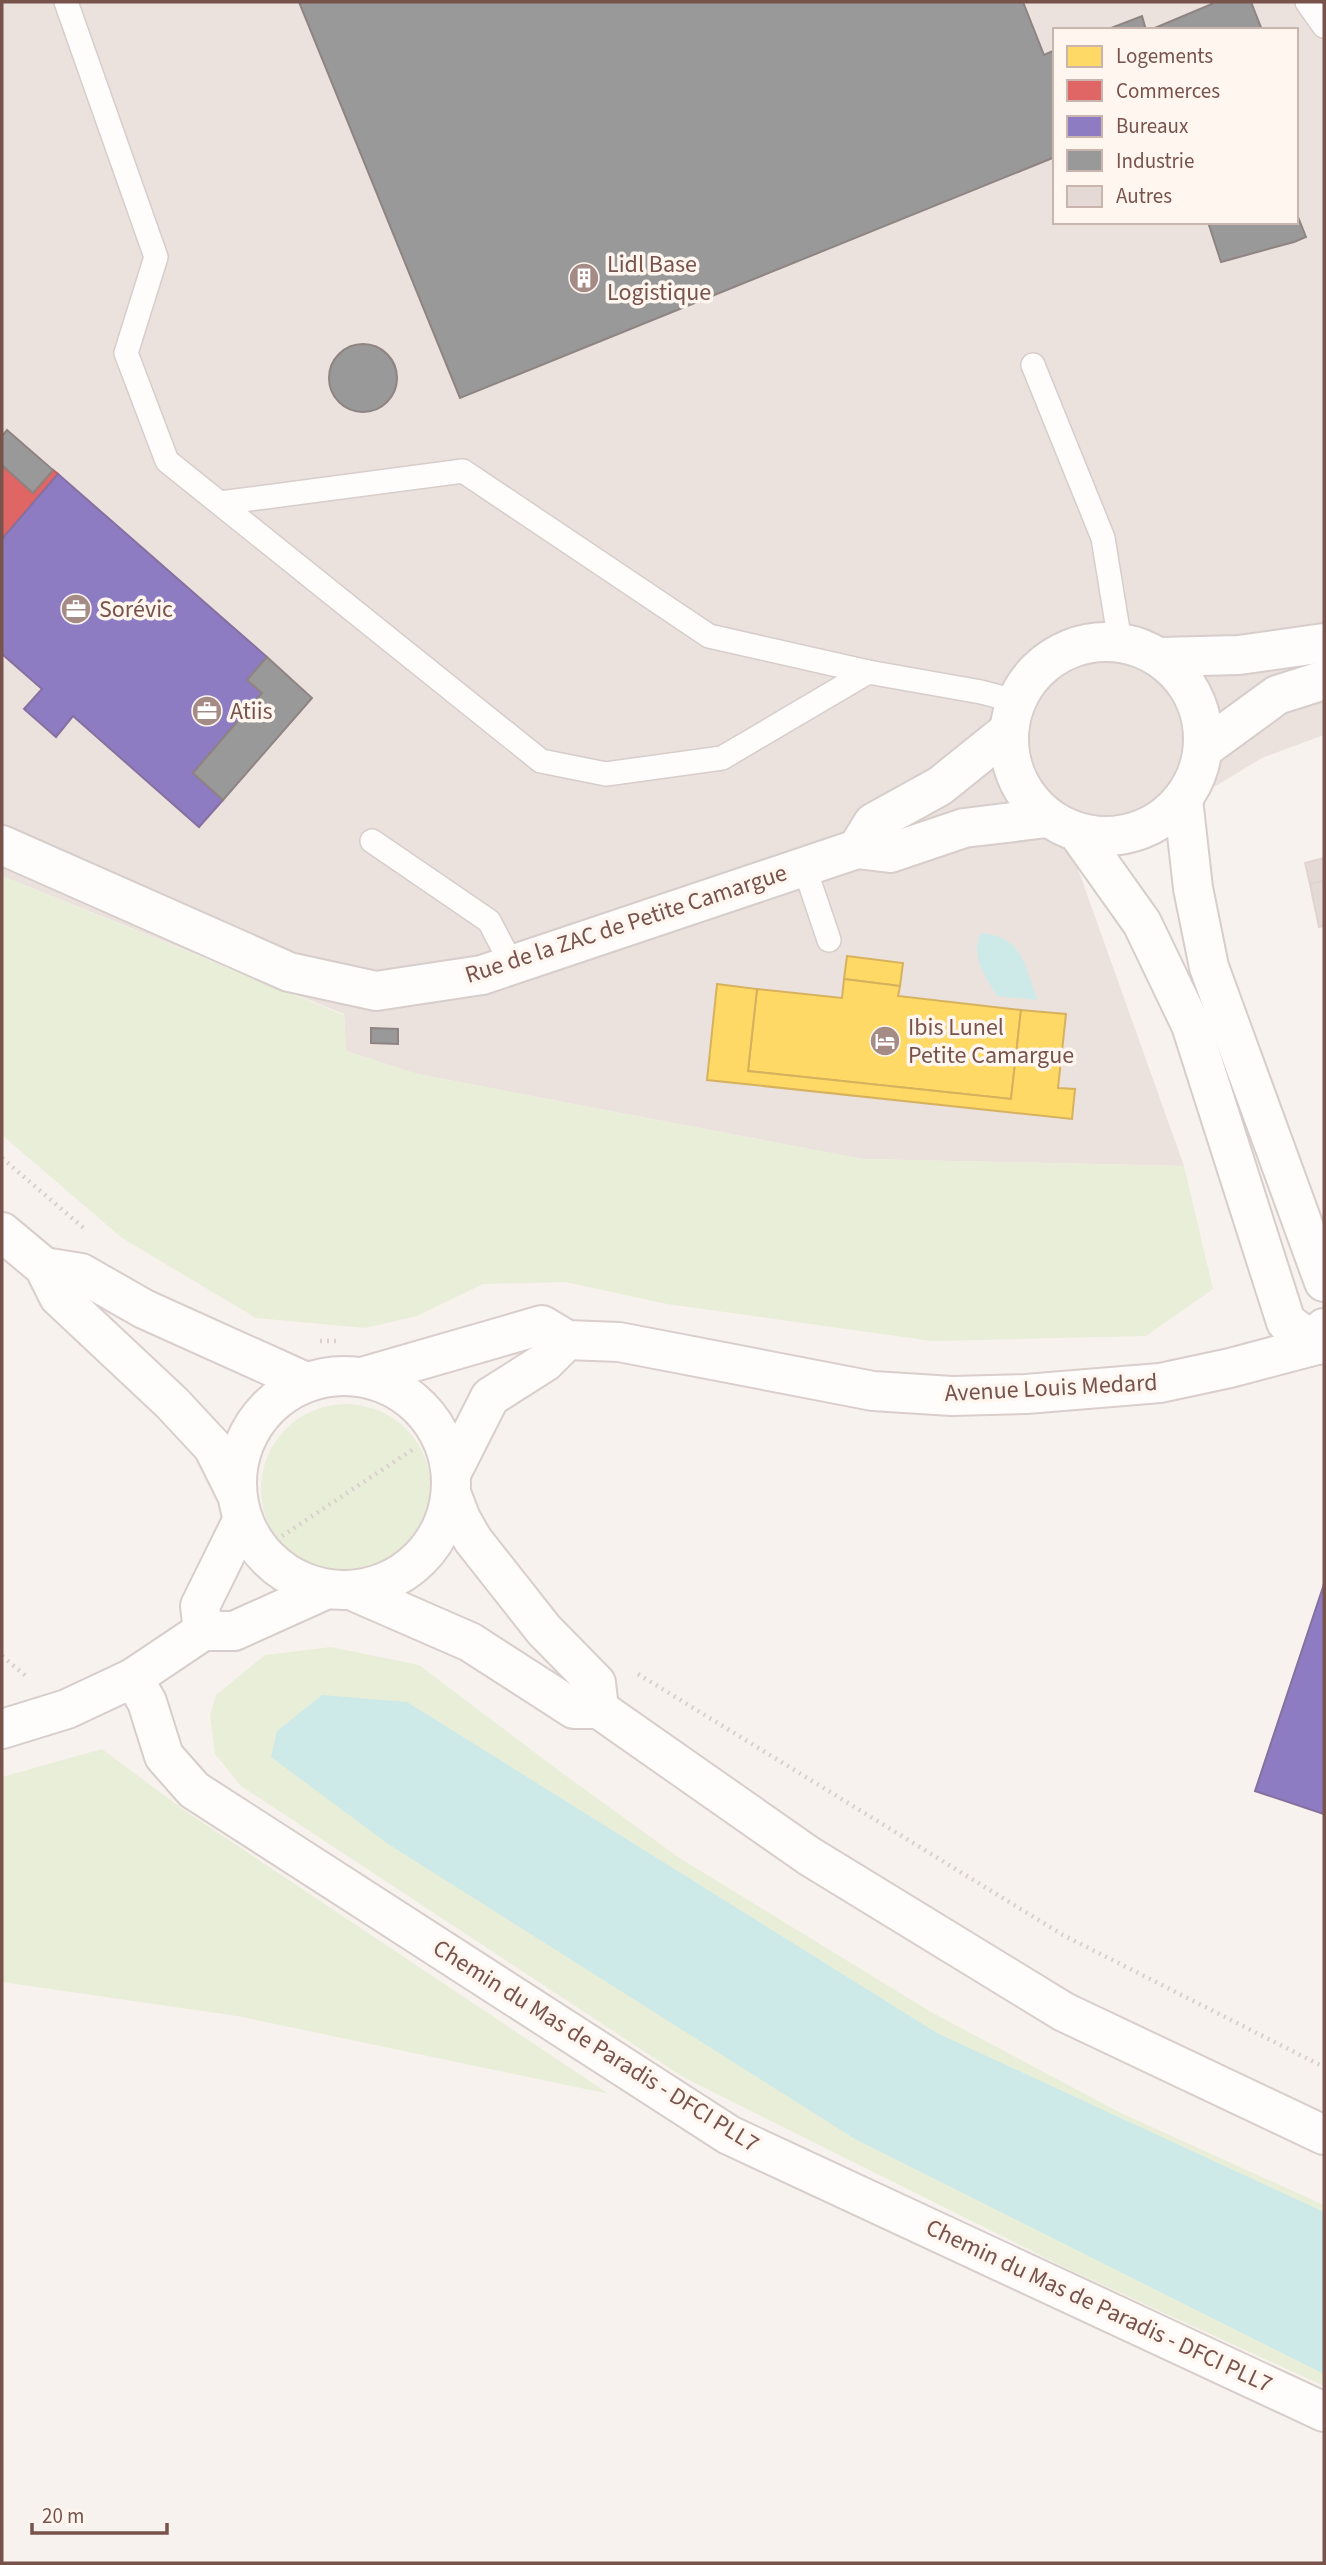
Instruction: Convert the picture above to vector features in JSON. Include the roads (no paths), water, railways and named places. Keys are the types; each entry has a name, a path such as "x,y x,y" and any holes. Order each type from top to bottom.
{"street":[{"path":"1088,642 1120,642 1141,647 1160,657 1180,674 1194,697 1202,722 1203,749 1197,775 1183,799 1162,818 1136,832 1107,837 1062,826 964,828 890,853 857,849 873,823 940,786 1011,717 1032,674 1057,653 1088,642"},
{"path":"1160,657 1239,655 1324,643"},
{"path":"1203,749 1277,695 1324,680"},
{"path":"1011,717 1011,765 1024,794 1062,826 1142,923 1191,1025 1286,1322 1322,1339"},
{"path":"1183,799 1193,888 1209,968 1324,1282"},
{"name":"Rue de la ZAC de Petite Camargue","path":"2,845 289,972 376,991 482,975 857,849"},
{"path":"2,1232 44,1267 59,1297 172,1402 213,1447 255,1546 275,1566 298,1581 339,1590 470,1642 574,1709 599,1709 809,1856 1064,2012 1324,2135"},
{"path":"44,1267 81,1273 144,1309 306,1382"},
{"name":"Avenue Louis Medard","path":"362,1377 542,1325 567,1340 619,1342 873,1391 952,1396 1026,1394 1160,1382 1230,1368 1322,1339"},
{"path":"2,1729 67,1709 133,1678 204,1631 234,1631 339,1590 381,1584 406,1572 420,1559 442,1528 452,1486 490,1397 545,1362 567,1340"},
{"path":"204,1631 200,1606 239,1507 237,1465 245,1438 260,1414 281,1396 306,1382 334,1376 362,1377 401,1393 432,1421 445,1446 461,1519 473,1540 544,1630 596,1683 599,1709"},
{"name":"Chemin du Mas de Paradis - DFCI PLL7","path":"133,1678 147,1702 164,1756 194,1790 729,2135 1324,2412"}],"lane":[{"path":"66,2 156,257 126,353 167,461 541,761 606,775 722,758 868,672"},
{"path":"1307,2 1324,26"},
{"path":"1034,365 1103,538 1120,642"},
{"path":"220,503 463,471 709,636 868,672 981,692 1011,717"},
{"path":"372,841 489,921 512,965"},
{"path":"804,866 829,940"}],"water":[{"path":"981,933 1006,940 1014,946 1025,964 1038,1000 997,996 980,966 977,950"},
{"path":"322,1695 407,1702 937,2033 1324,2212 1324,2374 855,2139 388,1844 271,1757 277,1731"}],"place":[{"name":"Lidl Base Logistique","path":"584,278"},
{"name":"Sorévic","path":"76,609"},
{"name":"Atiis","path":"207,711"},
{"name":"Ibis Lunel Petite Camargue","path":"885,1041"}]}
